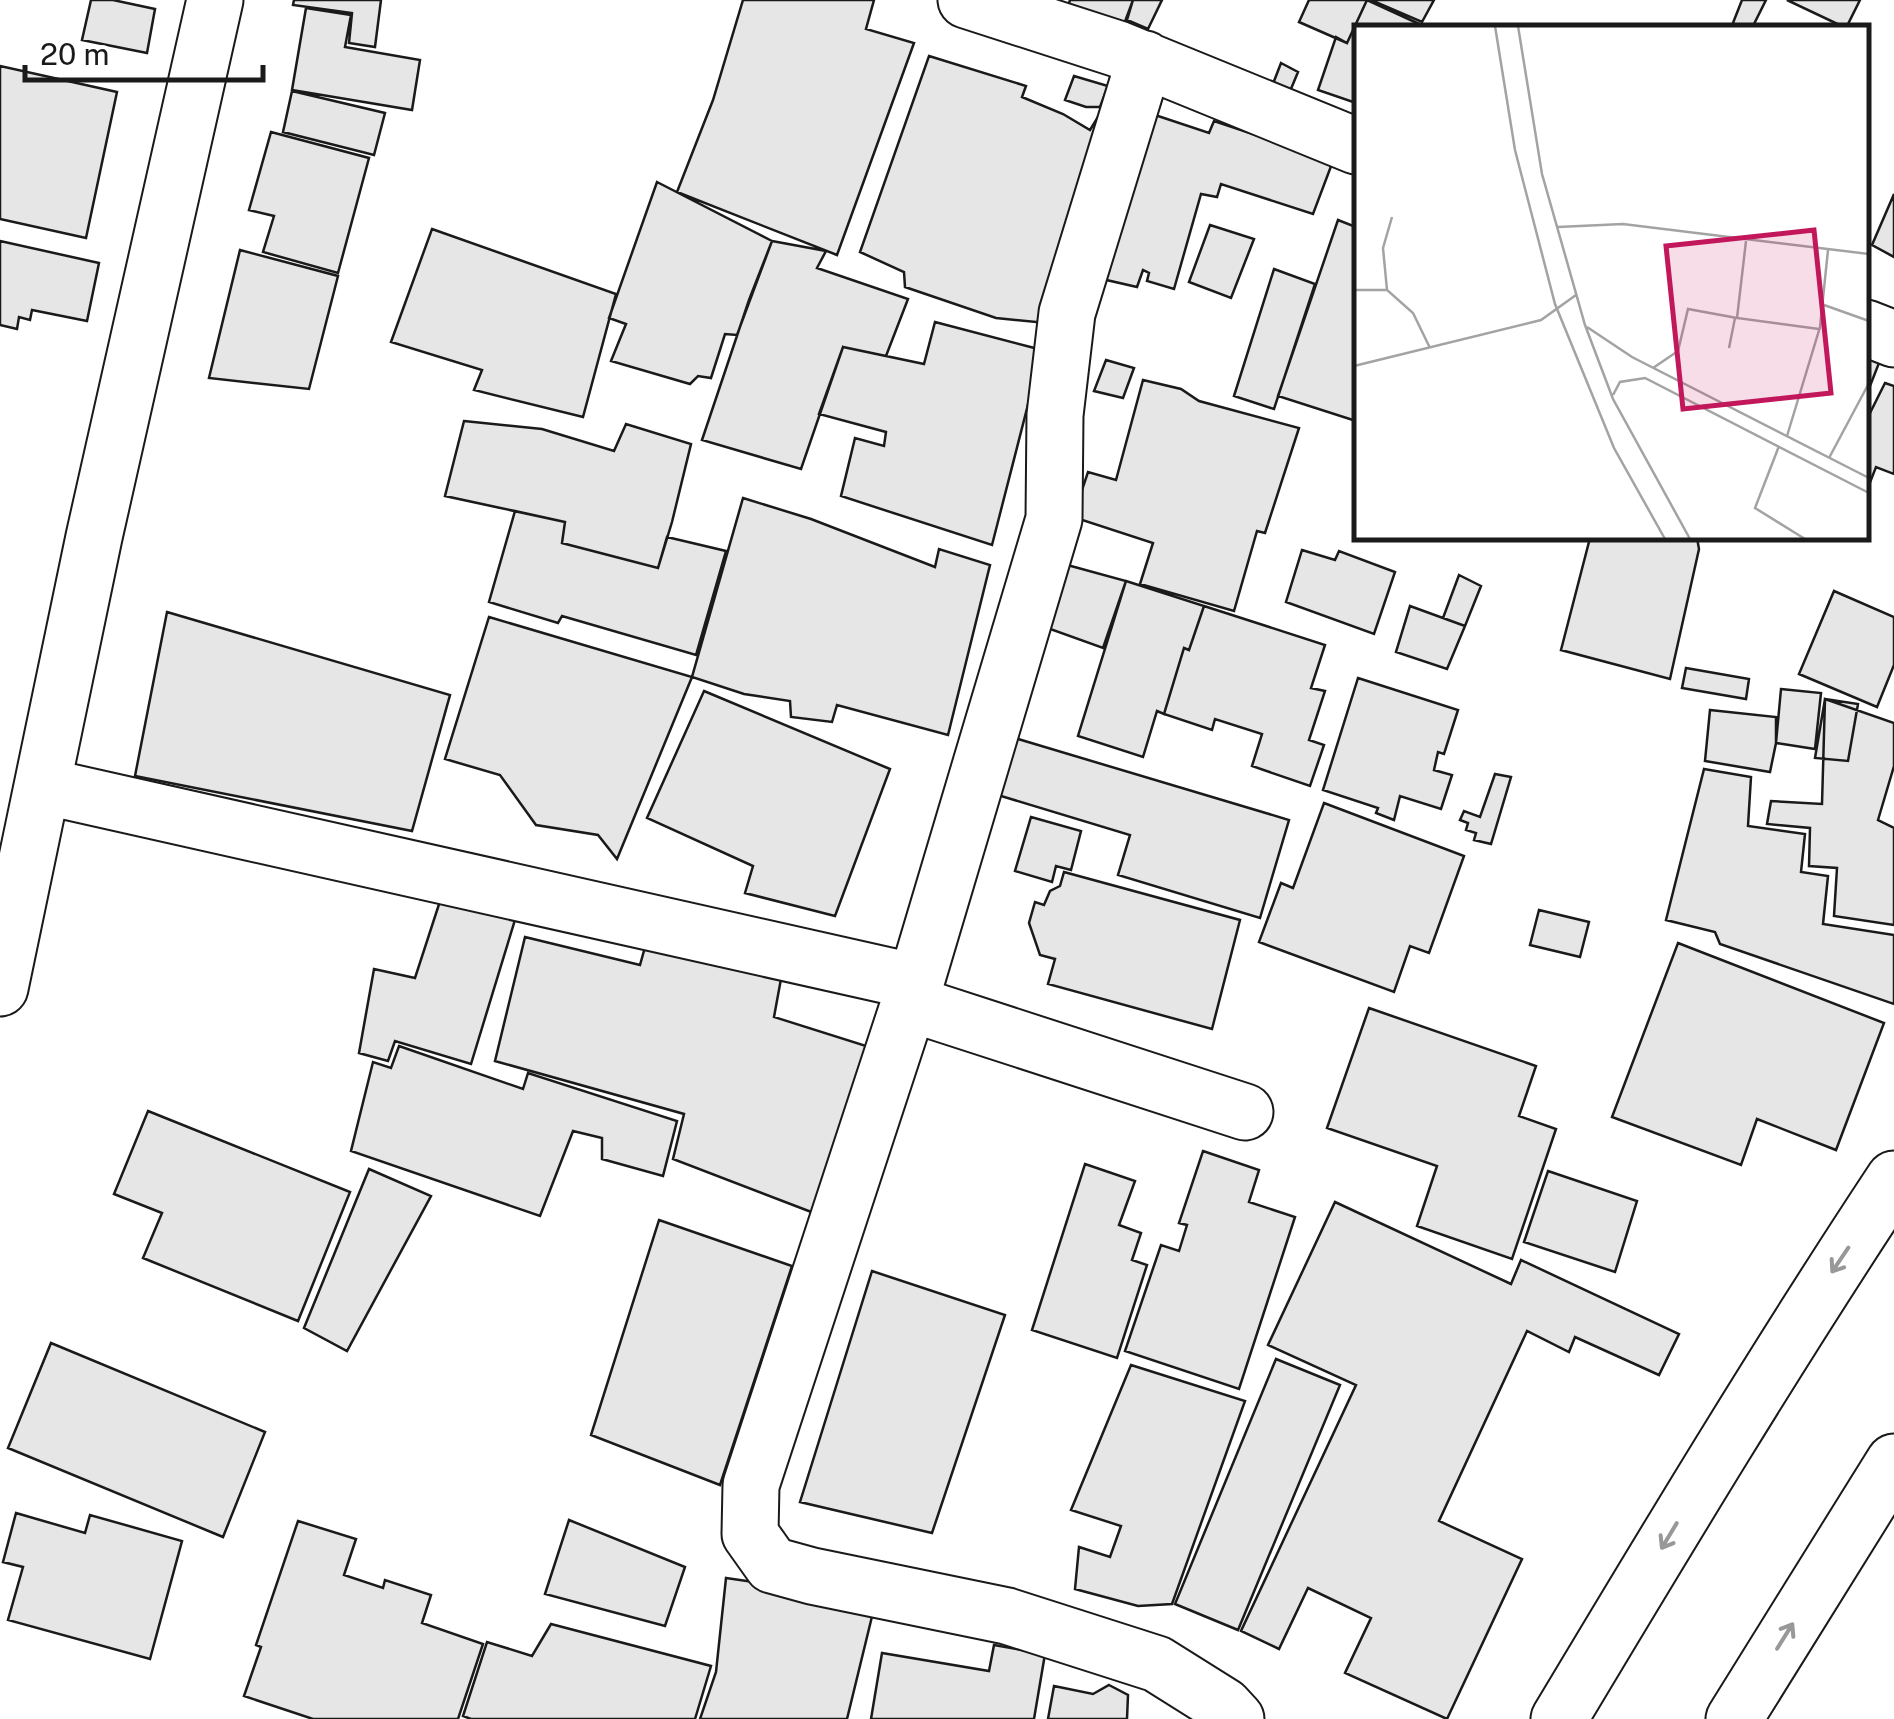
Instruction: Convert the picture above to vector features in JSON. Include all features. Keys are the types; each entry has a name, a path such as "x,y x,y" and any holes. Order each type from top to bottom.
{"street":[{"path":"0,988 94,537 215,0"},
{"path":"966,0 1118,49 1354,145"},
{"path":"1145,60 1067,313 1055,415 1054,519 913,992 752,1485 750,1534 772,1565 1007,1616 1157,1664 1224,1706 1236,1719"},
{"path":"1869,329 1894,339"},
{"path":"43,786 913,992 1245,1112"},
{"path":"1559,1719 1713,1462 1894,1179"},
{"path":"1734,1719 1894,1462"}],"building":[{"path":"91,0 113,0 155,9 147,53 82,40"},
{"path":"294,0 381,0 375,47 349,43 352,13 293,5"},
{"path":"743,0 874,0 866,29 914,43 837,255 677,192 713,100"},
{"path":"1070,0 1133,0 1123,27 1067,9"},
{"path":"1133,0 1162,0 1148,29 1127,20"},
{"path":"1309,0 1367,0 1347,43 1299,22"},
{"path":"1367,0 1421,25 1355,25"},
{"path":"1371,0 1434,0 1422,22"},
{"path":"1742,0 1766,0 1754,25 1732,25"},
{"path":"1787,0 1860,0 1848,25"},
{"path":"306,8 351,15 345,47 420,60 412,110 292,90"},
{"path":"1354,28 1354,102 1318,90 1336,37 1347,43"},
{"path":"929,56 1026,86 1022,97 1090,130 1098,117 1114,120 1046,323 996,318 905,287 904,272 860,252"},
{"path":"1281,63 1298,72 1288,96 1271,89"},
{"path":"0,66 117,92 86,238 0,219"},
{"path":"1074,76 1108,86 1100,107 1065,100"},
{"path":"292,91 385,113 374,155 283,132"},
{"path":"1137,109 1209,133 1214,121 1333,161 1313,214 1221,184 1217,197 1201,194 1174,289 1147,281 1149,273 1143,270 1137,287 1089,276"},
{"path":"271,132 369,158 338,273 263,252 274,216 249,210"},
{"path":"657,182 772,241 737,335 725,334 711,378 698,376 690,384 611,361 626,324 609,318"},
{"path":"1894,194 1894,257 1872,245"},
{"path":"1338,220 1354,226 1354,420 1278,396"},
{"path":"1210,225 1254,239 1231,298 1189,282"},
{"path":"432,229 616,294 583,417 474,390 482,370 391,342"},
{"path":"0,241 99,263 87,321 32,310 30,320 19,317 17,329 0,325"},
{"path":"772,241 826,251 817,268 908,299 886,356 843,347 801,469 702,440"},
{"path":"240,250 338,276 309,389 209,378"},
{"path":"1274,269 1315,284 1274,409 1234,396"},
{"path":"935,322 1042,350 992,545 841,496 855,438 884,446 886,432 819,414 843,347 924,364"},
{"path":"1869,359 1879,363 1869,386"},
{"path":"1106,360 1134,368 1123,398 1094,391"},
{"path":"1143,380 1181,389 1199,401 1299,428 1265,533 1257,531 1234,611 1140,584 1153,543 1073,517 1088,472 1116,480"},
{"path":"1885,383 1894,386 1894,474 1876,467 1869,485 1869,415"},
{"path":"464,421 542,429 614,451 626,424 691,444 658,568 562,543 565,522 445,496"},
{"path":"743,498 811,519 935,567 939,549 990,565 948,735 837,705 832,722 791,717 790,701 744,694 692,677"},
{"path":"515,511 565,522 562,543 658,568 667,537 726,551 696,655 562,616 558,623 489,602"},
{"path":"1589,540 1697,540 1699,549 1670,679 1561,650"},
{"path":"1302,550 1335,560 1339,551 1395,572 1374,634 1286,602"},
{"path":"1060,563 1126,581 1103,648 1039,625"},
{"path":"1459,575 1481,586 1465,626 1443,618"},
{"path":"1126,581 1204,606 1189,650 1184,648 1164,714 1157,711 1143,757 1078,736"},
{"path":"1834,591 1894,617 1894,665 1877,707 1799,674"},
{"path":"1204,606 1325,645 1311,688 1325,691 1309,740 1324,745 1310,786 1252,766 1262,734 1215,719 1212,730 1164,714 1184,648 1189,650"},
{"path":"1410,606 1465,626 1447,669 1396,652"},
{"path":"167,612 450,695 412,831 135,776"},
{"path":"489,617 692,677 617,859 598,835 536,825 500,775 445,759"},
{"path":"1686,668 1749,679 1746,699 1682,688"},
{"path":"1358,678 1458,710 1444,754 1438,752 1434,770 1452,775 1441,809 1400,796 1394,820 1376,813 1378,808 1323,790"},
{"path":"1781,689 1821,693 1815,749 1776,743"},
{"path":"704,691 890,769 835,916 745,893 753,866 647,818"},
{"path":"1825,699 1858,704 1848,761 1815,758"},
{"path":"1825,699 1894,723 1894,766 1878,820 1894,828 1894,925 1834,916 1837,868 1809,866 1810,828 1767,824 1771,801 1822,804"},
{"path":"1710,710 1776,717 1770,772 1705,761"},
{"path":"1008,736 1289,820 1260,918 1118,875 1130,835 991,793"},
{"path":"1704,769 1751,777 1748,826 1805,834 1801,872 1828,876 1823,924 1894,935 1894,1004 1720,944 1715,932 1666,920"},
{"path":"1495,774 1511,777 1491,844 1474,840 1476,833 1466,830 1468,823 1460,820 1464,811 1480,817"},
{"path":"1324,803 1464,856 1429,953 1410,946 1394,992 1259,942 1281,883 1293,888"},
{"path":"1031,817 1081,831 1071,870 1056,866 1052,882 1015,871"},
{"path":"1064,872 1240,920 1212,1029 1048,984 1055,959 1040,955 1029,923 1035,902 1044,905 1050,891 1060,886"},
{"path":"442,895 518,910 471,1064 395,1041 388,1061 359,1053 374,969 415,978"},
{"path":"1539,910 1589,922 1580,957 1530,945"},
{"path":"525,937 640,965 647,940 783,968 774,1017 882,1051 827,1218 673,1159 684,1114 495,1061"},
{"path":"1678,943 1884,1023 1836,1150 1757,1119 1741,1165 1612,1117"},
{"path":"1369,1008 1536,1066 1519,1116 1556,1129 1512,1259 1417,1226 1437,1166 1327,1128"},
{"path":"399,1046 523,1089 528,1073 677,1121 663,1176 602,1159 602,1138 573,1131 540,1216 351,1151 373,1062 391,1068"},
{"path":"148,1111 350,1192 298,1321 143,1258 162,1213 114,1194"},
{"path":"1203,1151 1259,1170 1249,1202 1295,1217 1239,1389 1125,1351 1161,1245 1179,1251 1187,1225 1179,1223"},
{"path":"1085,1164 1135,1181 1119,1225 1141,1233 1132,1260 1147,1265 1117,1358 1032,1330"},
{"path":"369,1169 431,1196 347,1351 304,1328"},
{"path":"1548,1171 1637,1201 1615,1272 1524,1242"},
{"path":"1335,1202 1511,1284 1521,1260 1679,1334 1659,1375 1575,1337 1569,1352 1527,1331 1439,1521 1522,1559 1447,1719 1345,1673 1371,1618 1308,1588 1279,1649 1241,1631 1356,1385 1268,1345"},
{"path":"659,1220 792,1266 720,1485 591,1435"},
{"path":"872,1271 1005,1315 932,1533 800,1502"},
{"path":"51,1343 265,1432 223,1537 8,1448"},
{"path":"1276,1359 1340,1385 1238,1630 1175,1604"},
{"path":"1131,1365 1245,1401 1172,1604 1138,1606 1075,1589 1079,1547 1110,1557 1121,1526 1071,1510"},
{"path":"16,1513 85,1533 90,1515 182,1541 150,1659 8,1620 23,1567 3,1562"},
{"path":"569,1520 685,1567 665,1626 545,1594"},
{"path":"298,1521 356,1539 344,1575 383,1588 385,1580 431,1595 422,1623 483,1644 458,1719 313,1719 244,1696 261,1647 256,1645"},
{"path":"726,1578 876,1600 847,1719 700,1719 716,1672"},
{"path":"551,1624 711,1666 695,1719 463,1716 487,1642 532,1656"},
{"path":"994,1645 1045,1654 1034,1719 871,1719 882,1653 989,1671"},
{"path":"1109,1685 1128,1695 1127,1719 1048,1719 1054,1686 1093,1694"}]}
